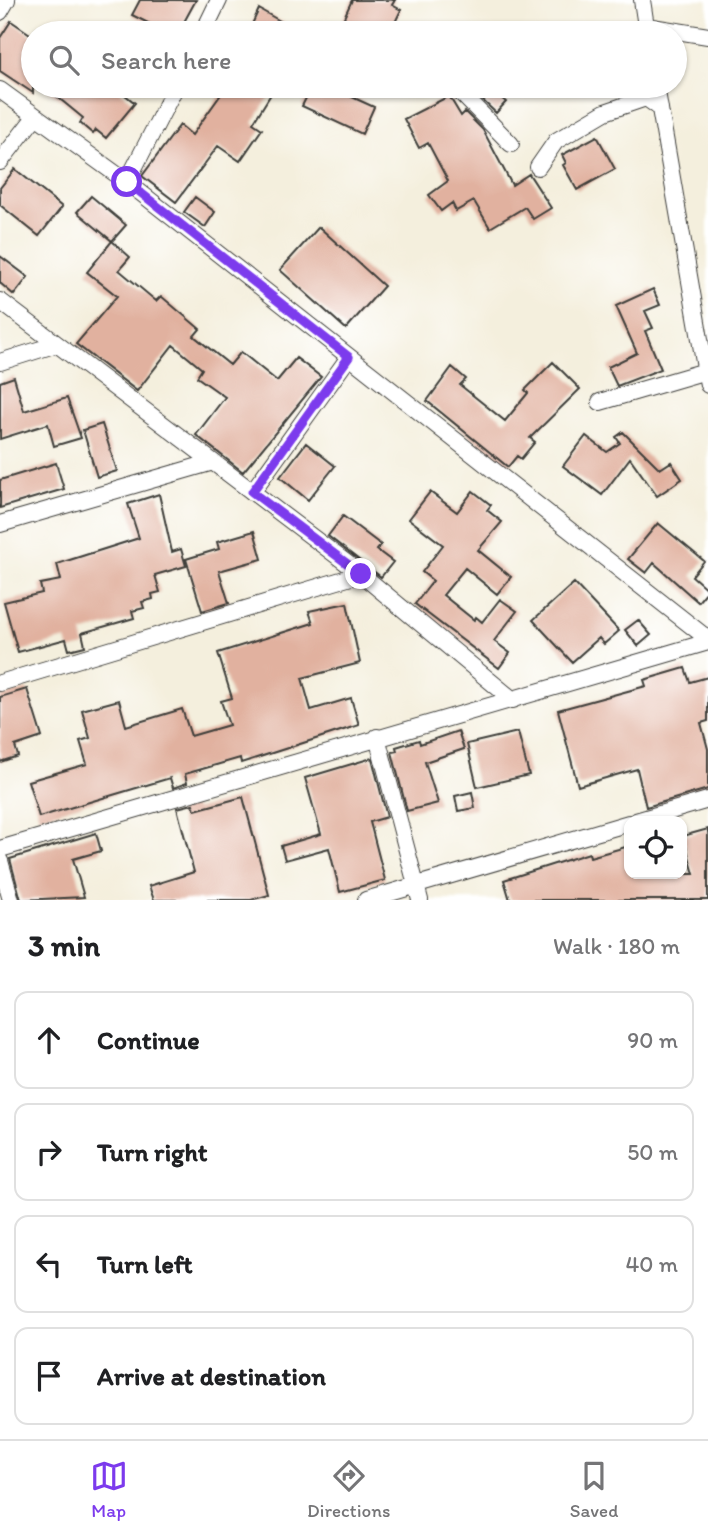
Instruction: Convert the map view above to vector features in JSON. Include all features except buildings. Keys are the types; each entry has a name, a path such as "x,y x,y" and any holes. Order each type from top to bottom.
{"street":[{"path":"0,12 7,0"},
{"path":"208,21 219,0"},
{"path":"642,0 646,21"},
{"path":"687,34 708,36"},
{"path":"0,90 127,182 708,640"},
{"path":"127,182 170,98"},
{"path":"465,98 511,144"},
{"path":"538,167 556,141 605,112 646,98 660,108"},
{"path":"600,402 707,378 658,98"},
{"path":"0,162 35,117"},
{"path":"0,301 361,574 513,700"},
{"path":"0,362 57,344"},
{"path":"252,492 349,357"},
{"path":"0,524 213,462"},
{"path":"0,684 361,574"},
{"path":"0,849 377,737 513,700 708,640"},
{"path":"377,737 418,893"},
{"path":"653,816 708,800"},
{"path":"366,900 418,893 624,825"},
{"path":"0,862 11,900"}],"route":[{"path":"127,182 349,357 252,492 361,574"}]}
